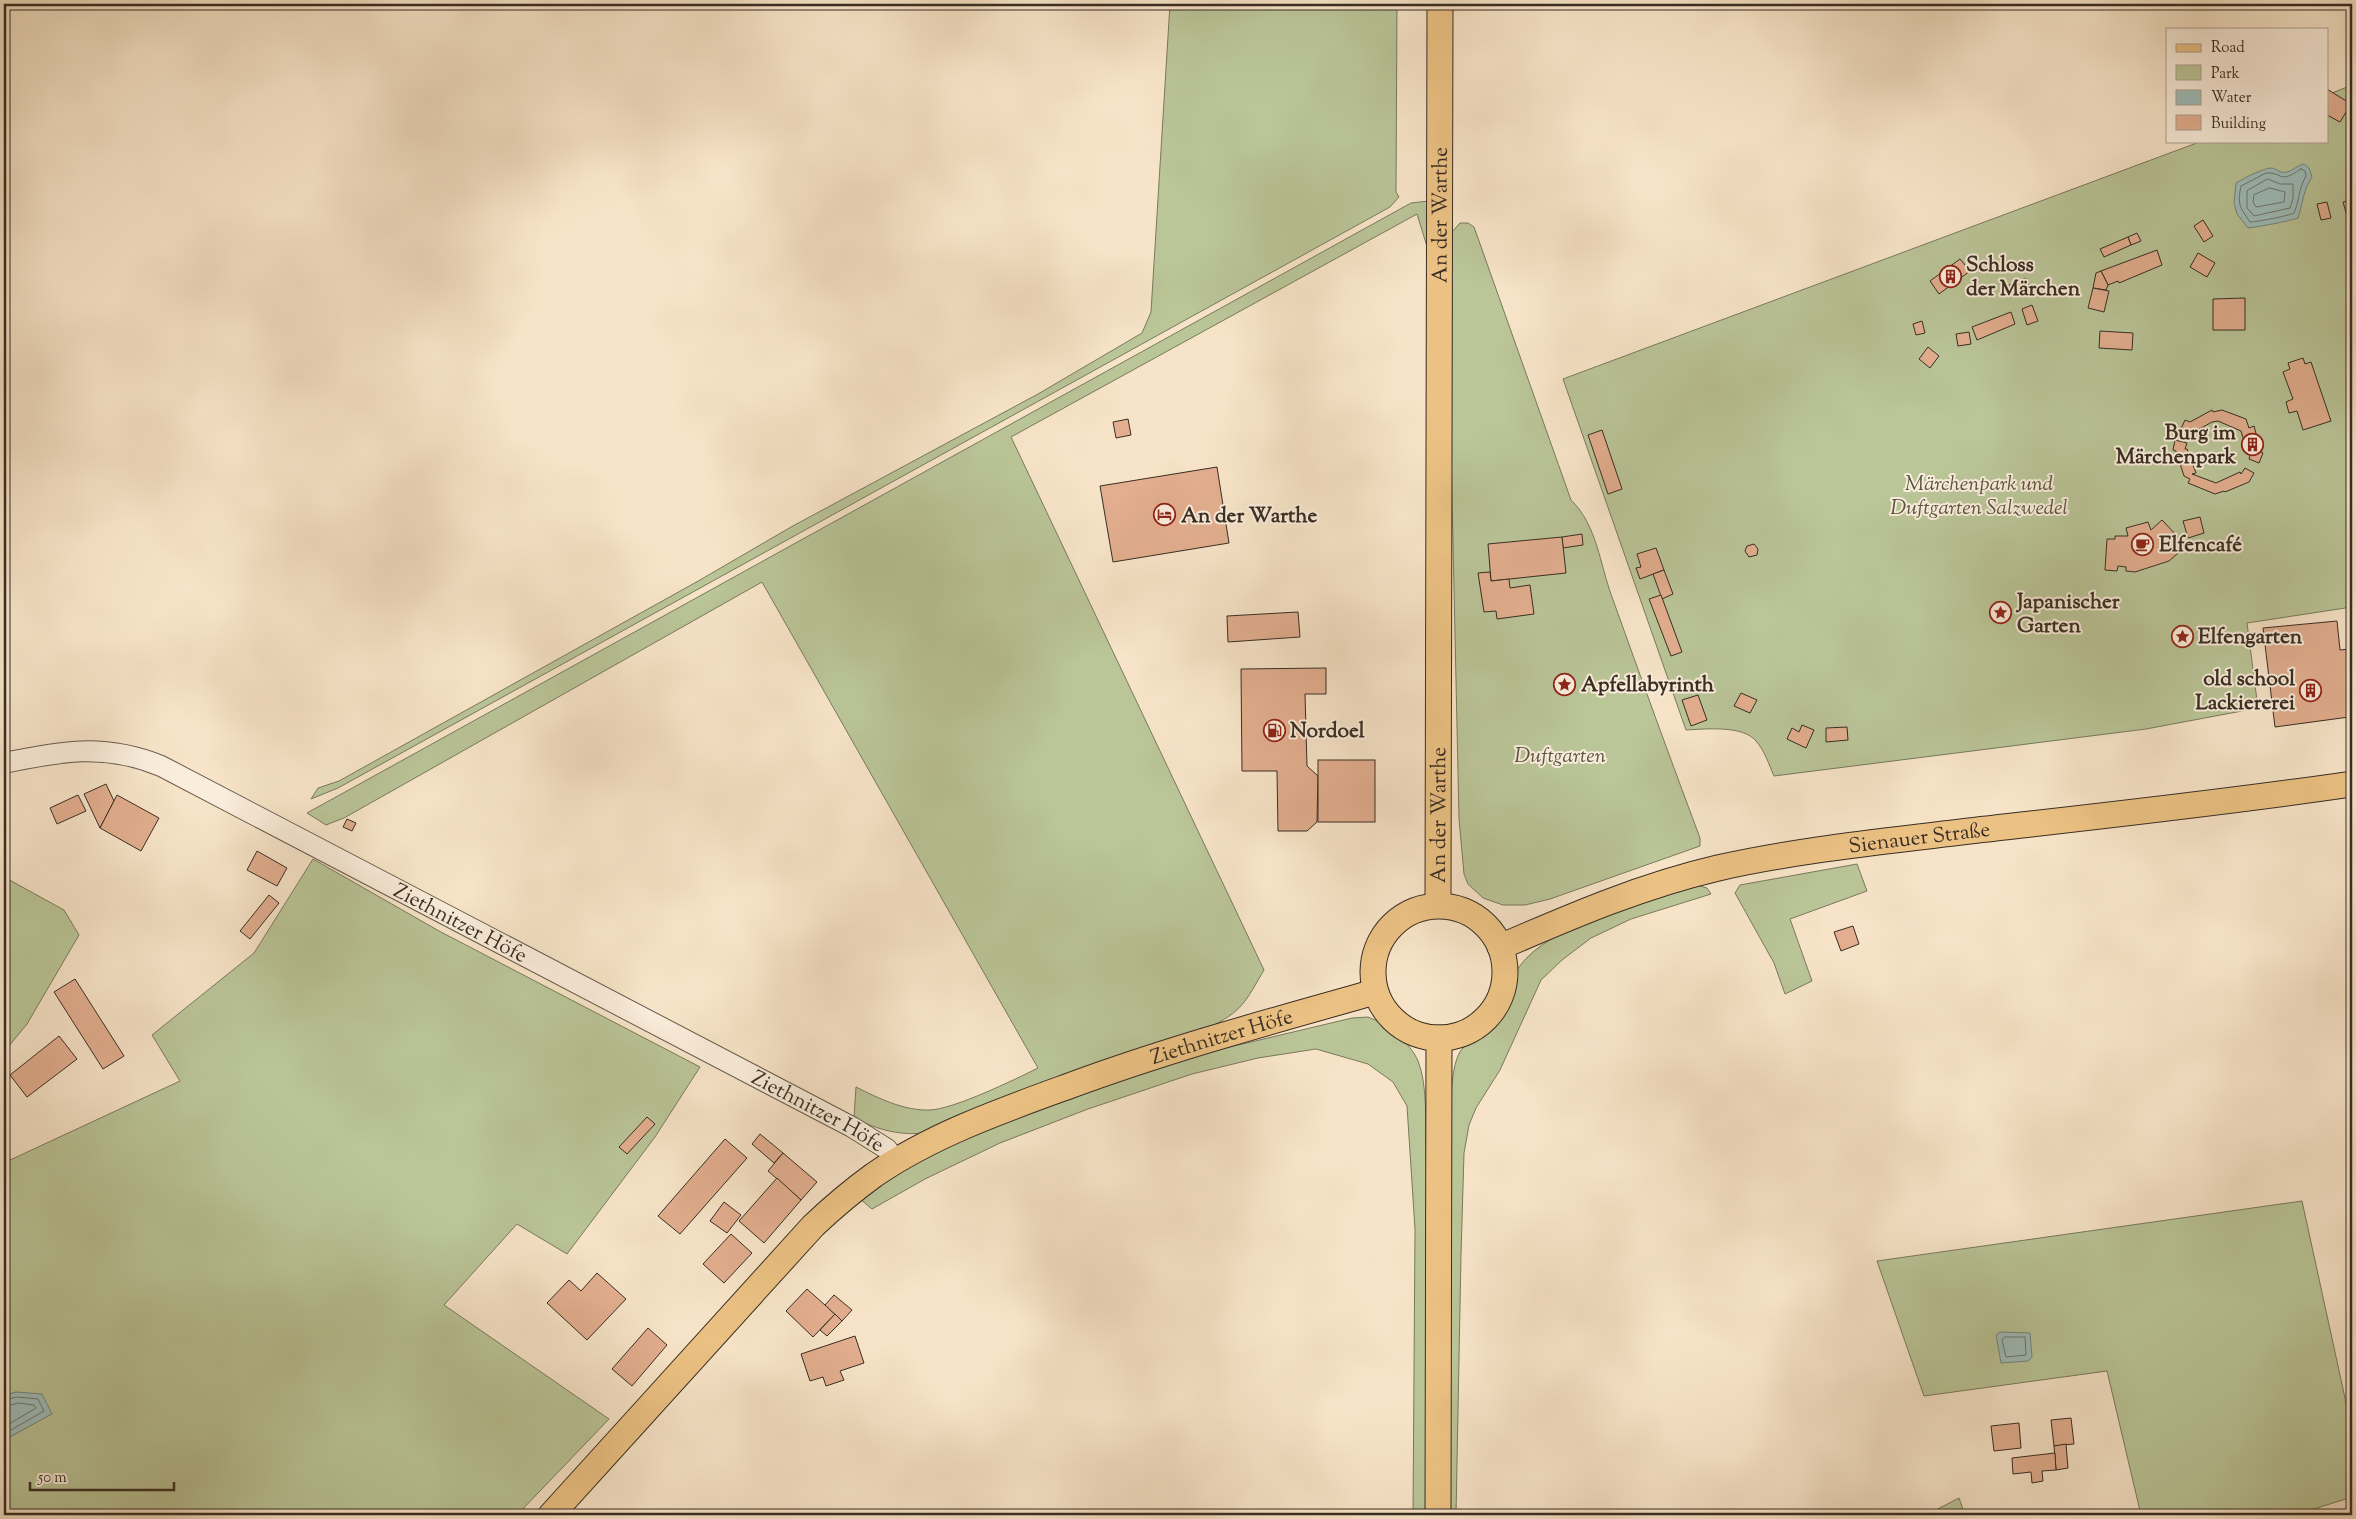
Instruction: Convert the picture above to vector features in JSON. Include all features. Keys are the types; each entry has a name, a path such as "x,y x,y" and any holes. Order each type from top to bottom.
{"main road":[{"name":"An der Warthe","path":"1438,905 1440,4"},
{"name":"Sienauer Straße","path":"1500,946 1636,891 1719,868 1754,861 1856,845 2352,784"},
{"path":"1438,905 1457,908 1475,916 1490,929 1500,946 1505,964 1504,982 1499,1000 1489,1016 1475,1028 1458,1036 1439,1038 1418,1035 1400,1026 1385,1011 1375,992 1372,972 1375,952 1384,933 1399,918 1417,908 1438,905"},
{"name":"Ziethnitzer Höfe","path":"551,1515 813,1226 853,1190 896,1161 976,1123 1093,1077 1180,1048 1375,992"},
{"path":"1438,1515 1439,1038"}],"street":[{"name":"Ziethnitzer Höfe","path":"4,763 67,751 95,750 119,753 161,766 852,1127 883,1145 896,1161"}],"green space":[{"path":"1170,4 1397,4 1396,192 1399,197 1390,207 338,788 311,799 318,788 339,781 700,580 791,527 1038,394 1142,333 1151,312"},
{"name":"Märchenpark und Duftgarten Salzwedel","path":"2352,85 2352,607 2247,623 2258,708 2146,729 1774,776 1762,749 1750,736 1742,732 1723,729 1686,730 1563,379 2199,142 2328,142 2328,95"},
{"path":"1429,201 1429,253 1417,214 1011,437 1264,970 1242,1005 1220,1022 930,1132 900,1133 872,1126 854,1118 856,1087 901,1106 930,1110 954,1105 1038,1068 762,582 344,818 326,825 307,813 1411,203"},
{"name":"Duftgarten","path":"1460,223 1468,223 1474,227 1571,500 1587,521 1597,546 1612,597 1700,838 1700,846 1550,899 1525,905 1503,905 1483,898 1468,884 1464,874 1459,819 1450,402 1450,248 1452,232"},
{"path":"313,859 439,931 700,1067 655,1137 567,1254 517,1224 444,1305 609,1419 517,1515 4,1515 4,1440 51,1414 16,1392 4,1396 4,1157 8,1161 180,1081 152,1035 254,953"},
{"path":"1857,864 1867,891 1790,919 1812,981 1785,994 1774,963 1735,893 1740,885"},
{"path":"4,877 64,910 79,935 27,1024 4,1052"},
{"path":"1697,885 1707,888 1711,894 1631,919 1591,938 1562,960 1541,980 1500,1070 1476,1108 1469,1125 1464,1153 1456,1515 1448,1515 1450,1133 1453,1076 1458,1055 1465,1046 1483,1036 1503,1013 1516,972 1533,952 1553,938 1576,926 1627,906"},
{"path":"1368,1017 1383,1024 1404,1041 1418,1061 1423,1082 1429,1242 1429,1515 1413,1515 1415,1229 1407,1106 1393,1082 1368,1064 1316,1049 1258,1058 1192,1074 1088,1109 1000,1143 925,1179 872,1209 860,1199 923,1158 998,1124 1188,1057 1352,1018"},
{"path":"2302,1201 2352,1430 2352,1497 2295,1515 2141,1515 2107,1371 1924,1396 1877,1261"},
{"path":"1959,1498 1965,1515 1926,1515"}],"water":[{"path":"2304,164 2309,168 2312,177 2305,192 2298,218 2248,228 2237,214 2234,203 2236,183 2265,169 2272,168 2285,172"},
{"path":"2000,1332 2030,1333 2032,1357 2028,1361 2001,1363 1996,1335"},
{"path":"16,1392 42,1394 52,1414 4,1440 4,1396"}],"building":[{"path":"2328,90 2351,104 2340,122 2328,116"},
{"path":"2352,200 2352,223 2350,215 2347,216 2343,202"},
{"path":"2327,202 2331,218 2321,220 2317,204"},
{"path":"2203,220 2213,236 2204,242 2194,226"},
{"path":"2137,233 2141,241 2131,245 2128,237"},
{"path":"2128,237 2131,245 2104,257 2100,249"},
{"path":"2157,250 2162,265 2119,283 2118,281 2108,285 2101,271"},
{"path":"2198,253 2215,263 2207,277 2190,267"},
{"name":"Schloss der Märchen","path":"1960,259 1970,271 1939,294 1930,281"},
{"path":"2101,271 2108,285 2106,290 2093,288 2096,273"},
{"path":"2026,278 2030,288 2013,295 2009,285"},
{"path":"2093,288 2109,291 2104,312 2088,308"},
{"path":"2245,298 2245,330 2213,330 2213,299"},
{"path":"2032,305 2038,321 2027,325 2022,309"},
{"path":"2011,312 2015,324 1977,340 1972,327"},
{"path":"1922,321 1925,333 1916,335 1913,324"},
{"path":"2100,331 2133,333 2132,350 2099,348"},
{"path":"1969,332 1971,344 1958,346 1956,334"},
{"path":"1928,347 1939,356 1930,368 1919,359"},
{"path":"2303,358 2305,364 2311,362 2331,421 2303,430 2297,411 2289,413 2286,402 2293,399 2283,372 2290,369 2288,363"},
{"name":"Burg im Märchenpark","path":"2212,410 2213,412 2222,410 2246,419 2249,428 2254,426 2261,452 2263,453 2259,463 2249,459 2250,455 2248,454 2241,431 2218,421 2212,422 2194,432 2192,431 2190,435 2180,431 2185,420 2190,422"},
{"path":"1128,419 1131,435 1116,438 1113,422"},
{"path":"1602,430 1622,489 1608,494 1588,435"},
{"name":"Burg im Märchenpark","path":"2175,440 2187,443 2185,449 2187,449 2196,473 2192,474 2216,483 2240,472 2241,474 2245,468 2254,473 2249,482 2215,494 2188,483 2190,479 2184,476 2176,451 2173,450"},
{"name":"An der Warthe","path":"1217,467 1229,543 1113,562 1100,486"},
{"path":"2200,517 2204,533 2188,538 2183,521"},
{"name":"Elfencafé","path":"2162,520 2178,537 2174,540 2184,548 2169,561 2135,572 2126,571 2126,567 2118,566 2117,571 2105,570 2107,539 2115,539 2115,536 2128,536 2126,528 2148,522 2151,530"},
{"path":"1582,534 1583,545 1563,548 1562,537"},
{"path":"1562,537 1566,573 1491,581 1488,544"},
{"path":"1754,544 1758,549 1757,555 1749,557 1745,551 1747,546"},
{"path":"1656,548 1664,570 1640,579 1636,568 1641,567 1637,554"},
{"path":"1664,570 1673,594 1662,599 1653,574"},
{"path":"1490,572 1491,581 1509,579 1510,588 1530,585 1534,614 1497,619 1496,611 1484,612 1478,573"},
{"path":"1661,595 1682,652 1671,656 1649,599"},
{"path":"1298,612 1300,637 1228,642 1227,616"},
{"name":"old school Lackiererei","path":"2337,621 2340,650 2349,649 2352,671 2352,709 2348,710 2349,717 2275,727 2263,628"},
{"name":"Nordoel","path":"1326,668 1326,694 1305,694 1307,766 1318,776 1317,822 1307,831 1278,831 1277,771 1242,771 1241,669"},
{"path":"1741,693 1757,700 1750,713 1734,706"},
{"path":"1698,695 1707,720 1691,726 1682,700"},
{"path":"1802,725 1814,730 1806,748 1787,739 1792,728 1799,732"},
{"path":"1847,727 1848,740 1826,742 1826,728"},
{"path":"1318,760 1375,760 1375,822 1318,822"},
{"path":"106,784 114,801 100,828 84,794"},
{"path":"78,795 86,811 57,824 50,808"},
{"path":"117,795 159,818 141,851 100,828"},
{"path":"347,819 356,823 352,831 343,827"},
{"path":"257,851 287,868 277,886 247,870"},
{"path":"269,895 279,903 250,939 240,931"},
{"path":"1853,926 1859,944 1841,951 1834,932"},
{"path":"75,979 124,1056 103,1069 54,992"},
{"path":"59,1036 77,1059 27,1097 10,1075"},
{"path":"647,1117 655,1124 627,1154 619,1147"},
{"path":"760,1134 783,1153 774,1163 752,1144"},
{"path":"725,1139 747,1158 680,1234 658,1216"},
{"path":"783,1153 817,1182 801,1200 768,1171"},
{"path":"777,1178 801,1200 764,1243 739,1221"},
{"path":"724,1202 741,1215 727,1233 710,1221"},
{"path":"731,1234 752,1253 724,1283 703,1264"},
{"path":"597,1273 626,1299 587,1340 547,1303 569,1280 581,1291"},
{"path":"807,1289 835,1314 813,1337 786,1311"},
{"path":"834,1295 852,1310 842,1321 825,1305"},
{"path":"835,1314 842,1321 827,1336 820,1330"},
{"path":"648,1328 667,1345 632,1386 612,1369"},
{"path":"855,1336 864,1363 840,1371 844,1380 826,1386 823,1377 810,1381 801,1354"},
{"path":"2071,1418 2074,1444 2054,1446 2051,1420"},
{"path":"2019,1423 2021,1448 1994,1451 1991,1426"},
{"path":"2066,1444 2068,1468 2056,1470 2054,1446"},
{"path":"2055,1453 2056,1470 2042,1471 2043,1481 2032,1483 2031,1472 2013,1474 2012,1458"}],"place":[{"name":"Schloss der Märchen","path":"1950,276"},
{"name":"Burg im Märchenpark","path":"2252,444"},
{"name":"An der Warthe","path":"1165,515"},
{"name":"Elfencafé","path":"2143,544"},
{"name":"Japanischer Garten","path":"2001,613"},
{"name":"Elfengarten","path":"2182,636"},
{"name":"Apfellabyrinth","path":"1565,684"},
{"name":"old school Lackiererei","path":"2311,690"},
{"name":"Nordoel","path":"1274,730"}]}
